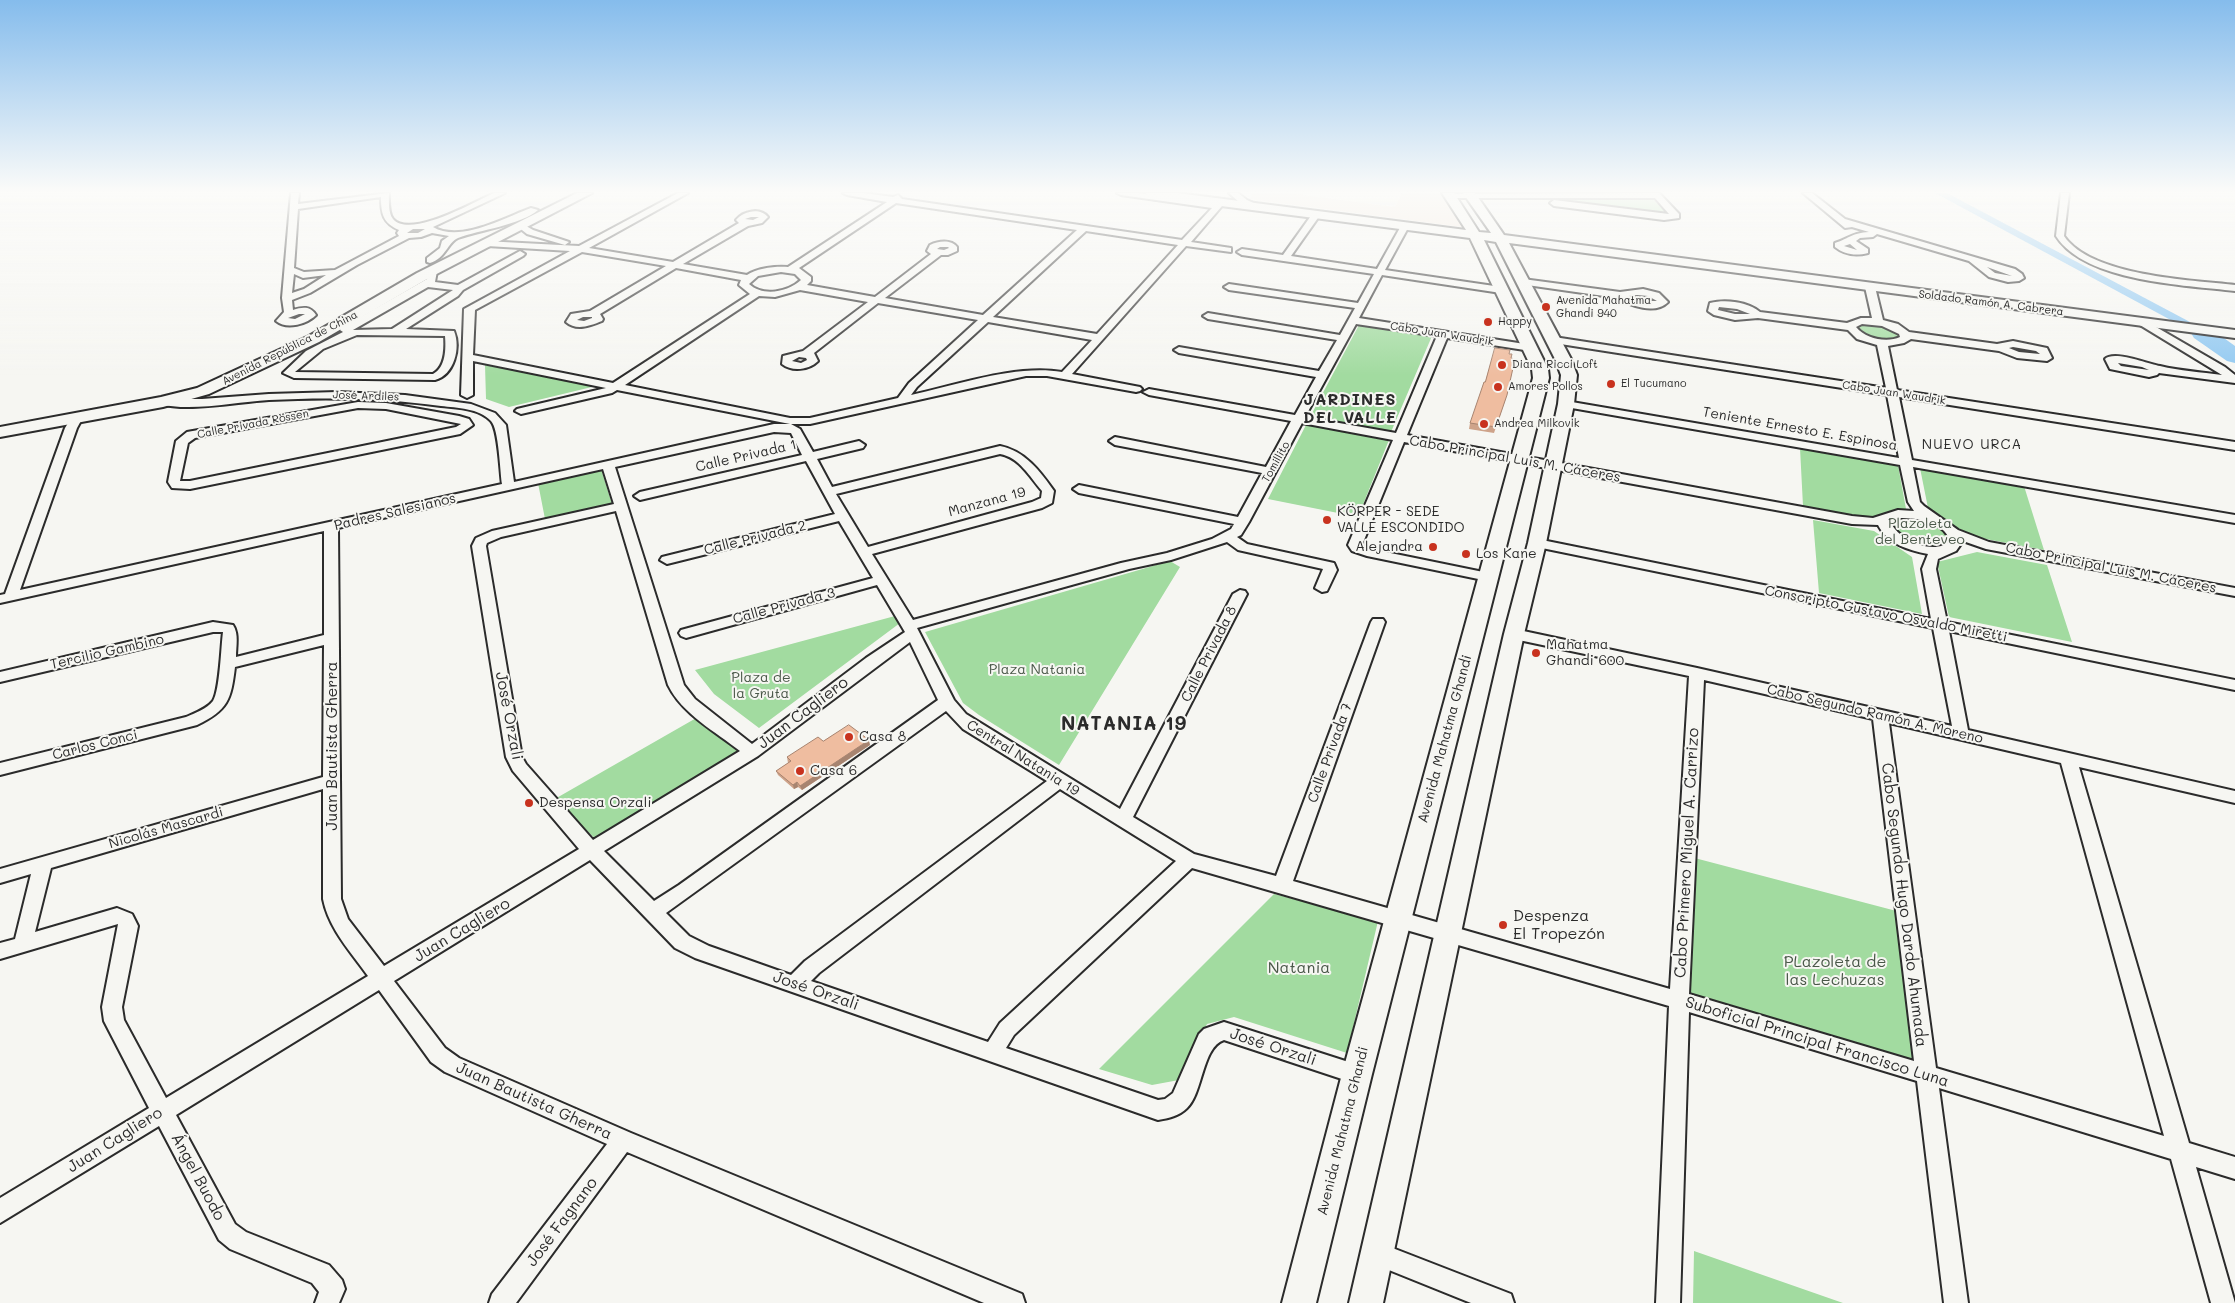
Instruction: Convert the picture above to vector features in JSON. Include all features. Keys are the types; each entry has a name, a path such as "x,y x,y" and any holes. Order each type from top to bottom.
{"main road":[{"name":"Avenida República de China","path":"0,424 159,394 206,379 297,337 374,290 427,276 463,254"},
{"name":"Avenida República de China","path":"0,432 163,402 203,391 314,339 467,254"},
{"name":"Avenida Mahatma Ghandi","path":"1299,1303 1357,1074 1541,374 1531,348 1484,254"},
{"path":"1366,1303 1514,634 1537,543 1566,404 1569,375 1554,340 1508,254"},
{"name":"Soldado Ramón A. Cabrera","path":"1619,254 2235,334"}],"street":[{"path":"290,254 287,298 287,308 290,313"},
{"path":"287,298 307,291 372,254"},
{"path":"314,339 352,328 427,276 441,254"},
{"path":"395,332 450,333 448,365 436,377 294,376 288,373 301,360 343,335 357,332 395,332 520,254"},
{"path":"467,395 468,310 572,254"},
{"path":"609,254 749,278 772,270 798,271 806,277 806,281 800,287 779,294 757,293 746,289 744,285 749,278"},
{"path":"592,314 694,254"},
{"path":"790,270 814,254"},
{"path":"806,354 937,254"},
{"path":"902,399 913,385 1056,254"},
{"path":"1065,376 1176,254"},
{"path":"1253,254 1501,290"},
{"path":"1285,259 1289,254"},
{"name":"Tomillito","path":"1229,537 1234,535 1242,522 1300,420 1322,375 1389,254"},
{"path":"1953,254 1972,259"},
{"path":"2082,254 2122,273 2235,288"},
{"path":"289,269 303,275 341,270"},
{"path":"427,276 458,291"},
{"path":"427,276 441,292 458,291"},
{"path":"1523,282 1621,295"},
{"path":"800,287 1100,338"},
{"path":"1229,287 1360,306"},
{"path":"1870,287 1878,322"},
{"path":"521,411 601,394 617,387 757,293"},
{"path":"1757,315 1851,328 1864,338 1882,342 1903,341 1906,335"},
{"path":"1208,316 1342,338"},
{"name":"Cabo Juan Waudrik","path":"1352,320 1531,348"},
{"path":"1851,328 1855,322 1878,322 1899,329 1906,335 2000,348"},
{"path":"2144,323 2221,369 2234,381"},
{"path":"1443,334 1355,542 1357,548 1367,552 1488,577"},
{"name":"Cabo Juan Waudrik","path":"1554,340 2235,446"},
{"path":"1882,342 1914,502 1919,509 1934,520"},
{"path":"1179,350 1322,375"},
{"path":"468,357 775,419 801,422 1026,373 1047,373 1136,389"},
{"path":"2155,369 2234,381"},
{"name":"Cabo Principal Luis M. Cáceres","path":"1149,392 1852,520 1873,522 1886,520 1893,515 1904,514"},
{"path":"304,395 306,413"},
{"name":"José Ardiles","path":"163,402 191,403 304,395 407,398 459,405 494,415 500,425 508,486"},
{"path":"285,396 286,417"},
{"name":"Teniente Ernesto E. Espinosa","path":"1566,404 2235,519"},
{"name":"Calle Privada Rössen","path":"368,405 459,419 465,421 467,425 460,430 200,483 183,486 176,485 174,482 182,441 185,438 199,433 306,413 347,406 368,405"},
{"path":"6,598 71,428 77,418"},
{"name":"Padres Salesianos","path":"6,598 774,428 791,428"},
{"name":"Central Natania 19","path":"791,428 796,431 828,492 911,630 947,702 960,718 1189,860 1282,885 1398,920"},
{"path":"1115,441 1270,471"},
{"name":"Calle Privada 1","path":"640,496 859,445"},
{"name":"Manzana 19","path":"828,492 1000,450 1006,450 1018,456 1048,491 1047,500 1037,505 865,552"},
{"path":"608,464 676,685 681,695 752,752"},
{"path":"1079,489 1242,522"},
{"path":"1904,514 1912,509 1914,502"},
{"name":"José Orzali","path":"620,506 497,534 481,541 480,546 514,757 519,768 592,851 654,911 682,942 795,984 1158,1110 1170,1108 1181,1100 1206,1040 1211,1035 1224,1031 1357,1074"},
{"path":"1904,514 1934,520"},
{"name":"Calle Privada 2","path":"668,560 843,516"},
{"name":"Cabo Principal Luis M. Cáceres","path":"1852,520 1891,534 1903,543 1925,549 1948,549 1968,545 1986,545"},
{"path":"1886,520 1885,526 1891,534"},
{"name":"Cabo Principal Luis M. Cáceres","path":"1934,520 1954,533 1986,545 2235,592"},
{"name":"Juan Bautista Gherra","path":"331,526 332,899 335,912 438,1054 452,1065 623,1140 1013,1303"},
{"path":"1954,533 1956,542 1948,549 1932,556 1929,569 1961,733"},
{"path":"911,630 1098,573 1170,556 1229,537 1243,547 1329,566 1330,570 1322,588"},
{"name":"Conscripto Gustavo Osvaldo Miretti","path":"1537,543 2235,685"},
{"path":"1903,543 1919,554 1929,569"},
{"name":"Calle Privada 3","path":"686,633 881,580"},
{"name":"Calle Privada 8","path":"1123,820 1240,594"},
{"name":"Calle Privada 7","path":"1282,885 1378,622"},
{"name":"Carlos Conci","path":"0,769 190,721 204,715 219,703 222,698 230,632 228,628 222,626 213,627"},
{"name":"Tercilio Gambino","path":"0,676 213,627"},
{"name":"Juan Cagliero","path":"0,1211 752,752 786,728 911,630"},
{"name":"Cabo Segundo Ramón A. Moreno","path":"1514,634 1697,673 2235,797"},
{"path":"226,664 332,638"},
{"name":"Cabo Primero Miguel A. Carrizo","path":"1668,1303 1679,1000 1697,673"},
{"path":"654,911 947,702"},
{"name":"Cabo Segundo Hugo Dardo Ahumada","path":"1880,715 1956,1303"},
{"path":"2068,758 2223,1303"},
{"path":"795,984 812,967 1060,780"},
{"name":"Nicolás Mascardi","path":"0,876 332,781"},
{"path":"992,1053 1007,1028 1189,860"},
{"path":"0,951 23,944 43,864"},
{"name":"Ángel Buodo","path":"23,944 117,916 124,919 128,926 112,1007 114,1021 227,1232 238,1241 320,1274 330,1296"},
{"name":"Suboficial Principal Francisco Luna","path":"1398,920 1679,1000 2235,1168"},
{"name":"José Fagnano","path":"500,1303 623,1140"},
{"path":"1377,1254 1502,1303"}],"green space":[{"path":"1862,321 1902,330 1900,342 1865,338 1852,325"},
{"path":"1359,325 1432,336 1391,432 1310,417"},
{"path":"485,365 596,386 509,407 486,399"},
{"path":"1306,425 1389,440 1358,517 1268,499"},
{"path":"1800,448 1898,465 1906,509 1868,518 1803,506"},
{"path":"1920,468 2024,486 2044,550 1975,537 1929,513"},
{"path":"601,469 612,504 545,519 538,483"},
{"name":"Plazoleta del Benteveo","path":"1888,518 1927,518 1954,536 1945,549 1912,545 1886,521"},
{"path":"1813,520 1874,531 1912,557 1922,614 1819,593"},
{"path":"1977,552 2047,565 2072,642 1949,617 1937,562"},
{"name":"Plaza Natania","path":"1170,561 1180,567 1059,765 963,703 925,632"},
{"name":"Plaza de la Gruta","path":"895,616 900,623 759,728 714,694 695,670"},
{"path":"698,717 739,750 598,841 553,800"},
{"name":"PLazoleta de las Lechuzas","path":"1687,856 1904,913 1927,1076 1679,1000"},
{"name":"Natania","path":"1274,894 1378,921 1347,1053 1234,1017 1207,1024 1179,1080 1152,1085 1099,1069"},
{"path":"1694,1251 1843,1303 1693,1303"}],"building":[{"path":"1495,348 1510,350 1511,358 1515,359 1507,395 1496,427 1470,423 1485,382"},
{"path":"849,725 869,740 800,786 797,782 793,785 776,771 791,761 787,757 818,737 823,741"}],"waterway":[{"path":"2055,254 2184,322"},
{"path":"2202,333 2235,356"}],"place":[{"name":"Avenida Mahatma Ghandi 940","path":"1546,307"},
{"name":"Happy","path":"1488,322"},
{"name":"Diana Ricci Loft","path":"1502,365"},
{"name":"El Tucumano","path":"1611,384"},
{"name":"Amores Pollos","path":"1498,387"},
{"name":"Andrea Milkovik","path":"1484,424"},
{"name":"KÖRPER - SEDE VALLE ESCONDIDO","path":"1327,520"},
{"name":"Alejandra","path":"1433,547"},
{"name":"Los Kane","path":"1466,554"},
{"name":"Mahatma Ghandi 600","path":"1536,653"},
{"name":"Casa 8","path":"849,737"},
{"name":"Casa 6","path":"800,771"},
{"name":"Despensa Orzali","path":"529,803"},
{"name":"Despenza El Tropezón","path":"1503,925"}],"district":[{"name":"JARDINES DEL VALLE","path":"1350,409"},
{"name":"NUEVO URCA","path":"1972,445"},
{"name":"NATANIA 19","path":"1124,724"}]}
